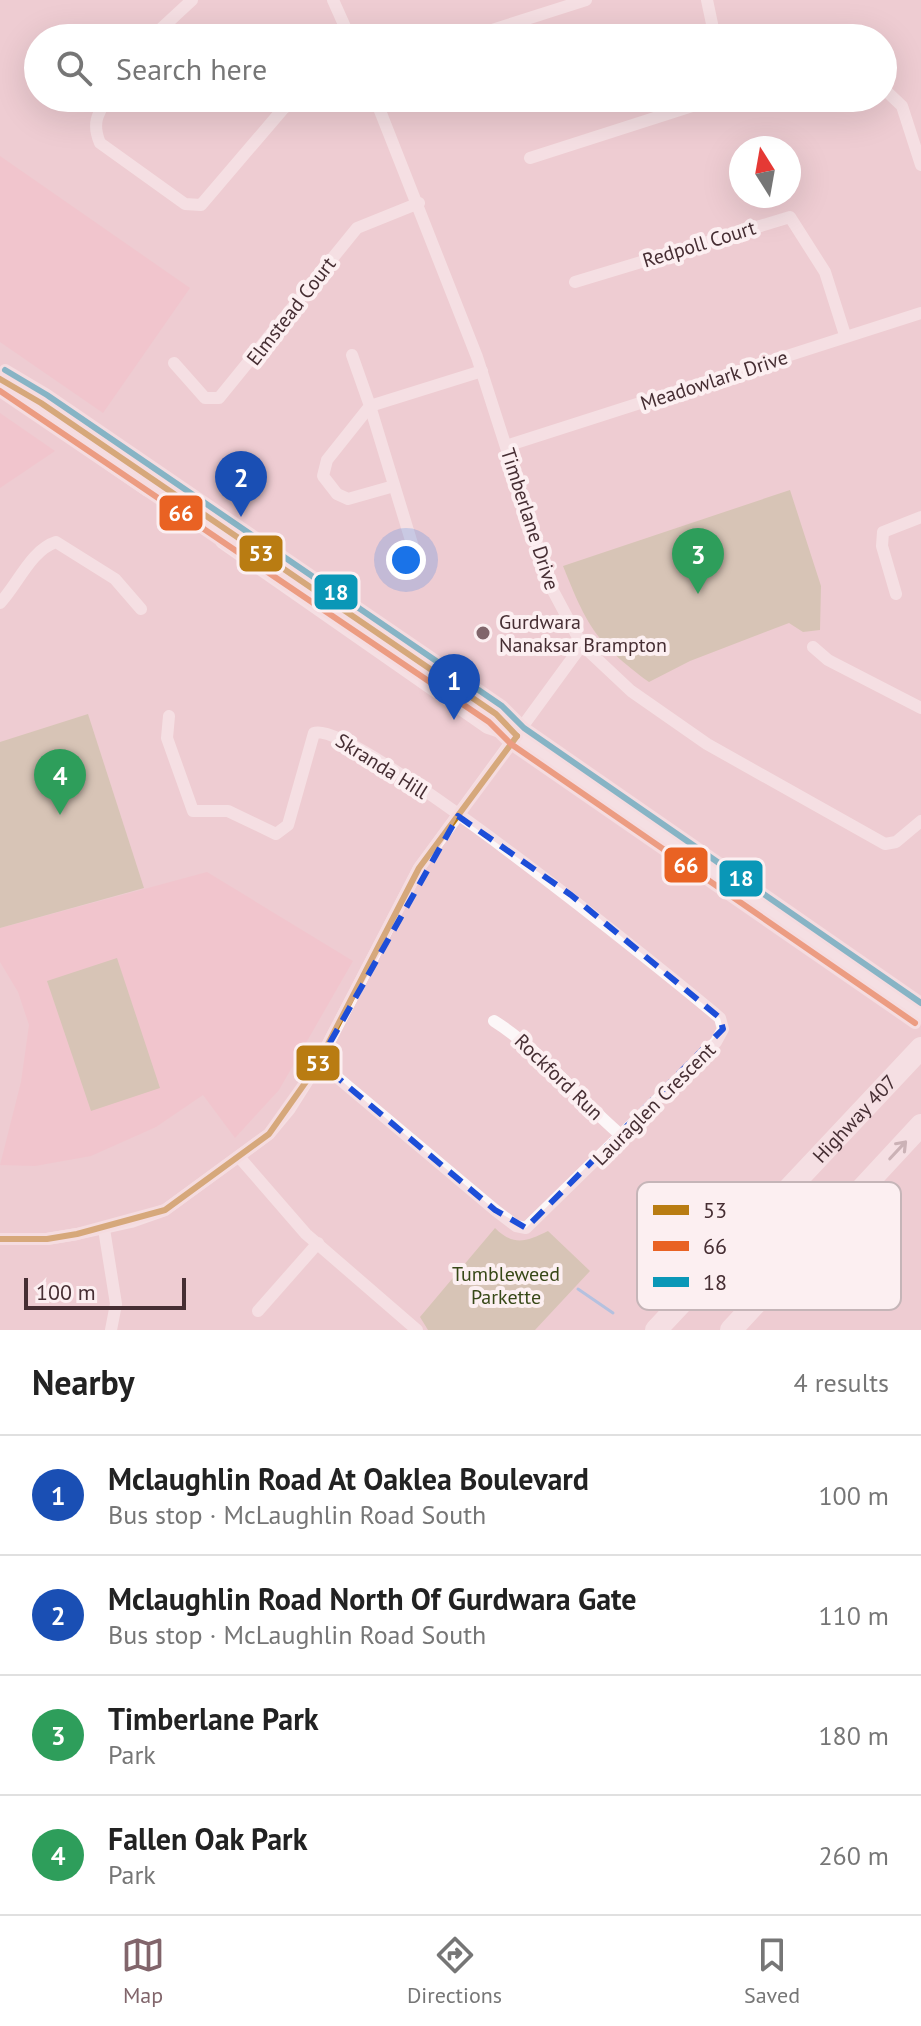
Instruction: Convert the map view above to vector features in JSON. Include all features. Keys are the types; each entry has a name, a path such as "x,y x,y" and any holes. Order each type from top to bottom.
{"highway":[{"name":"Highway 407","path":"795,1182 921,1048"},
{"path":"868,1182 921,1125"},
{"name":"Highway 407","path":"656,1330 675,1310"},
{"path":"731,1330 750,1310"}],"street":[{"path":"166,24 192,0"},
{"path":"333,0 344,24"},
{"path":"511,24 586,0"},
{"path":"707,0 712,24"},
{"path":"897,101 902,106 921,165"},
{"path":"99,112 94,130 100,143 185,204 201,205 280,112"},
{"name":"Timberlane Drive","path":"381,112 419,203 482,371 551,587 582,645 631,691 707,744 885,844 896,842 921,821"},
{"path":"530,158 673,112"},
{"name":"Elmstead Court","path":"174,363 205,398 219,398 357,228 419,203"},
{"name":"Redpoll Court","path":"575,282 790,217 825,272 845,335"},
{"name":"Meadowlark Drive","path":"506,446 739,374 845,335 921,313"},
{"path":"352,355 413,547"},
{"path":"394,486 348,499 337,494 323,476 327,460 370,406 482,371"},
{"path":"0,379 41,403 496,714 517,736 921,1015"},
{"path":"896,594 882,546 883,532 921,517"},
{"path":"0,603 19,583 38,552 56,542 115,579 141,609"},
{"path":"0,1239 47,1239 104,1229 165,1210 240,1158 289,1110 319,1062 419,868 582,645"},
{"path":"813,647 828,660 921,708"},
{"name":"Skranda Hill","path":"169,716 167,738 189,805 198,813 228,811 276,834 282,831 288,825 314,733 320,730 377,758 458,816"},
{"name":"Lauraglen Crescent","path":"319,1062 516,1226 526,1228 535,1223 716,1042 723,1029 720,1018 571,895 458,816"},
{"name":"Rockford Run","path":"494,1021 524,1040 579,1100 622,1136"},
{"path":"240,1158 318,1243 417,1330"},
{"path":"104,1229 116,1304 111,1330"},
{"path":"258,1311 318,1243"}],"highlighted area":[{"path":"458,816 571,895 720,1018 723,1029 526,1228 495,1210 319,1062"}],"shaded area":[{"path":"0,156 190,288 103,413 0,342"},
{"path":"0,413 55,451 0,488"},
{"path":"207,872 353,961 279,1090 235,1138 203,1095 156,1127 91,1156 35,1166 0,1165 21,1082 29,1025 18,992 0,962 0,928"}],"green space":[{"path":"790,490 821,586 820,630 803,632 789,623 690,661 649,682 617,656 595,632 563,566"},
{"path":"88,714 144,888 0,928 0,742"},
{"path":"117,958 160,1088 91,1111 47,981"},
{"name":"Tumbleweed Parkette","path":"495,1228 514,1240 533,1238 548,1231 590,1271 535,1330 428,1330 420,1317"}],"waterway":[{"path":"578,1289 613,1313"}],"transit line":[{"name":"18","path":"5,370 47,395 502,706 524,728 921,1003"},
{"name":"53","path":"0,379 41,403 496,714 517,736"},
{"name":"66","path":"0,391 489,722 511,744 915,1023"},
{"name":"53","path":"0,1239 47,1239 77,1234 165,1210 269,1134 315,1069 419,868 517,736"}],"place":[{"name":"Mclaughlin Road North Of Gurdwara Gate","path":"241,517"},
{"name":"Timberlane Park","path":"698,594"},
{"name":"Gurdwara Nanaksar Brampton","path":"483,633"},
{"name":"Mclaughlin Road At Oaklea Boulevard","path":"454,720"},
{"name":"Fallen Oak Park","path":"60,815"}]}
